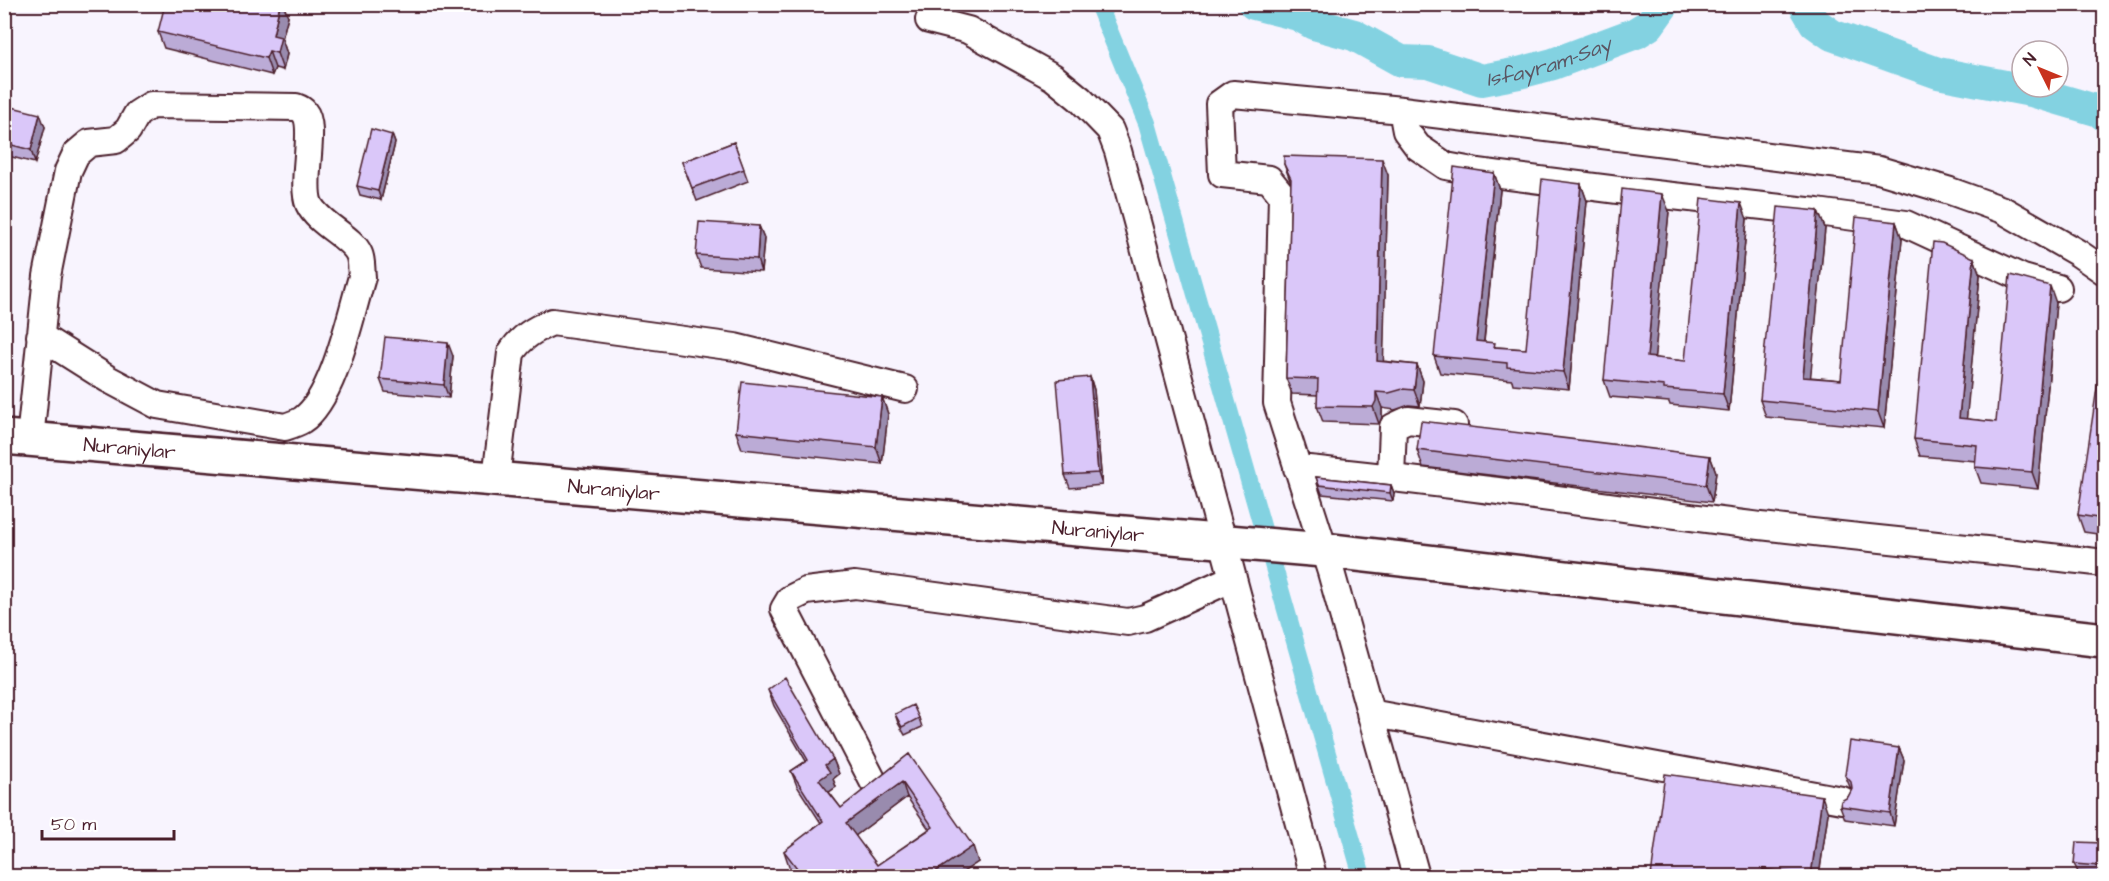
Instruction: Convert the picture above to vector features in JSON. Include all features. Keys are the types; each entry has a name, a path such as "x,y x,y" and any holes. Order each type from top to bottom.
{"main road":[{"name":"Nuraniylar","path":"17,438 1323,550 2104,640"}],"street":[{"path":"929,20 968,30 1053,77 1080,99 1110,130 1118,151 1313,876"},
{"path":"1416,876 1323,550 1277,403 1282,195 1269,179 1222,174 1219,104 1233,93 1402,110 1879,170 1950,191 2003,210 2104,271"},
{"path":"17,438 40,336 47,276 68,171 76,154 89,143 116,140 128,130 137,114 151,105 296,106 304,112 309,124 306,182 309,204 322,220 358,251 362,277 332,377 316,405 303,419 285,427 157,405 108,379 40,336"},
{"path":"1402,110 1406,131 1418,147 1446,166 1618,190 1906,224 2023,279 2058,288"},
{"path":"496,478 511,353 518,343 536,328 552,322 735,347 905,389"},
{"path":"1391,477 1393,427 1408,420 1478,429"},
{"path":"1297,468 1391,477 1753,525 2104,563"},
{"path":"874,783 784,609 790,599 806,591 855,585 1128,622 1145,618 1233,578"},
{"path":"1370,713 1842,800"}],"building":[{"path":"165,4 280,4 273,35 281,37 277,53 269,51 266,58 158,32"},
{"path":"4,105 40,114 31,150 4,143"},
{"path":"371,129 392,135 378,191 357,186"},
{"path":"734,142 744,169 692,188 682,162"},
{"path":"1284,156 1382,159 1377,361 1417,365 1414,390 1376,392 1373,407 1317,406 1318,379 1286,378 1291,179 1284,164"},
{"path":"1454,167 1494,173 1476,341 1495,343 1494,347 1526,349 1542,179 1581,184 1563,372 1507,367 1507,363 1434,356"},
{"path":"1622,189 1662,194 1647,357 1685,361 1701,198 1741,203 1723,394 1664,389 1664,386 1604,380"},
{"path":"1778,207 1818,211 1803,377 1841,380 1856,217 1896,222 1878,412 1760,400"},
{"path":"699,222 759,226 757,259 696,255"},
{"path":"1933,242 1942,243 1974,258 1959,418 1996,422 2010,275 2050,286 2032,472 1975,467 1977,445 1914,439"},
{"path":"385,337 448,343 444,385 380,379"},
{"path":"2101,361 2104,362 2104,519 2078,515"},
{"path":"1090,377 1098,473 1065,475 1057,380"},
{"path":"742,382 882,397 876,447 736,432"},
{"path":"1421,421 1710,456 1706,485 1417,450"},
{"path":"1316,477 1391,485 1390,493 1319,485"},
{"path":"785,677 833,759 825,765 830,772 819,780 841,808 909,754 973,846 929,876 803,876 784,851 823,821 791,771 808,760 768,690","holes":["902,782 933,827 877,865 846,823"]},
{"path":"913,705 919,718 902,727 895,714"},
{"path":"1850,741 1899,748 1890,813 1840,806 1841,801 1848,797 1852,789 1851,782 1845,775"},
{"path":"1665,774 1822,796 1811,875 1763,869 1762,876 1651,876"},
{"path":"2076,842 2102,843 2100,866 2074,864"}],"waterway":[{"path":"1098,4 1147,123 1362,876"},
{"name":"Isfayram-Say","path":"1254,4 1298,15 1314,24 1354,35 1401,61 1428,62 1482,80 1553,64 1636,33 1649,25 1664,4"},
{"name":"Isfayram-Say","path":"1804,4 1815,23 1832,35 1938,73 2031,91 2099,111 2104,115"}]}
